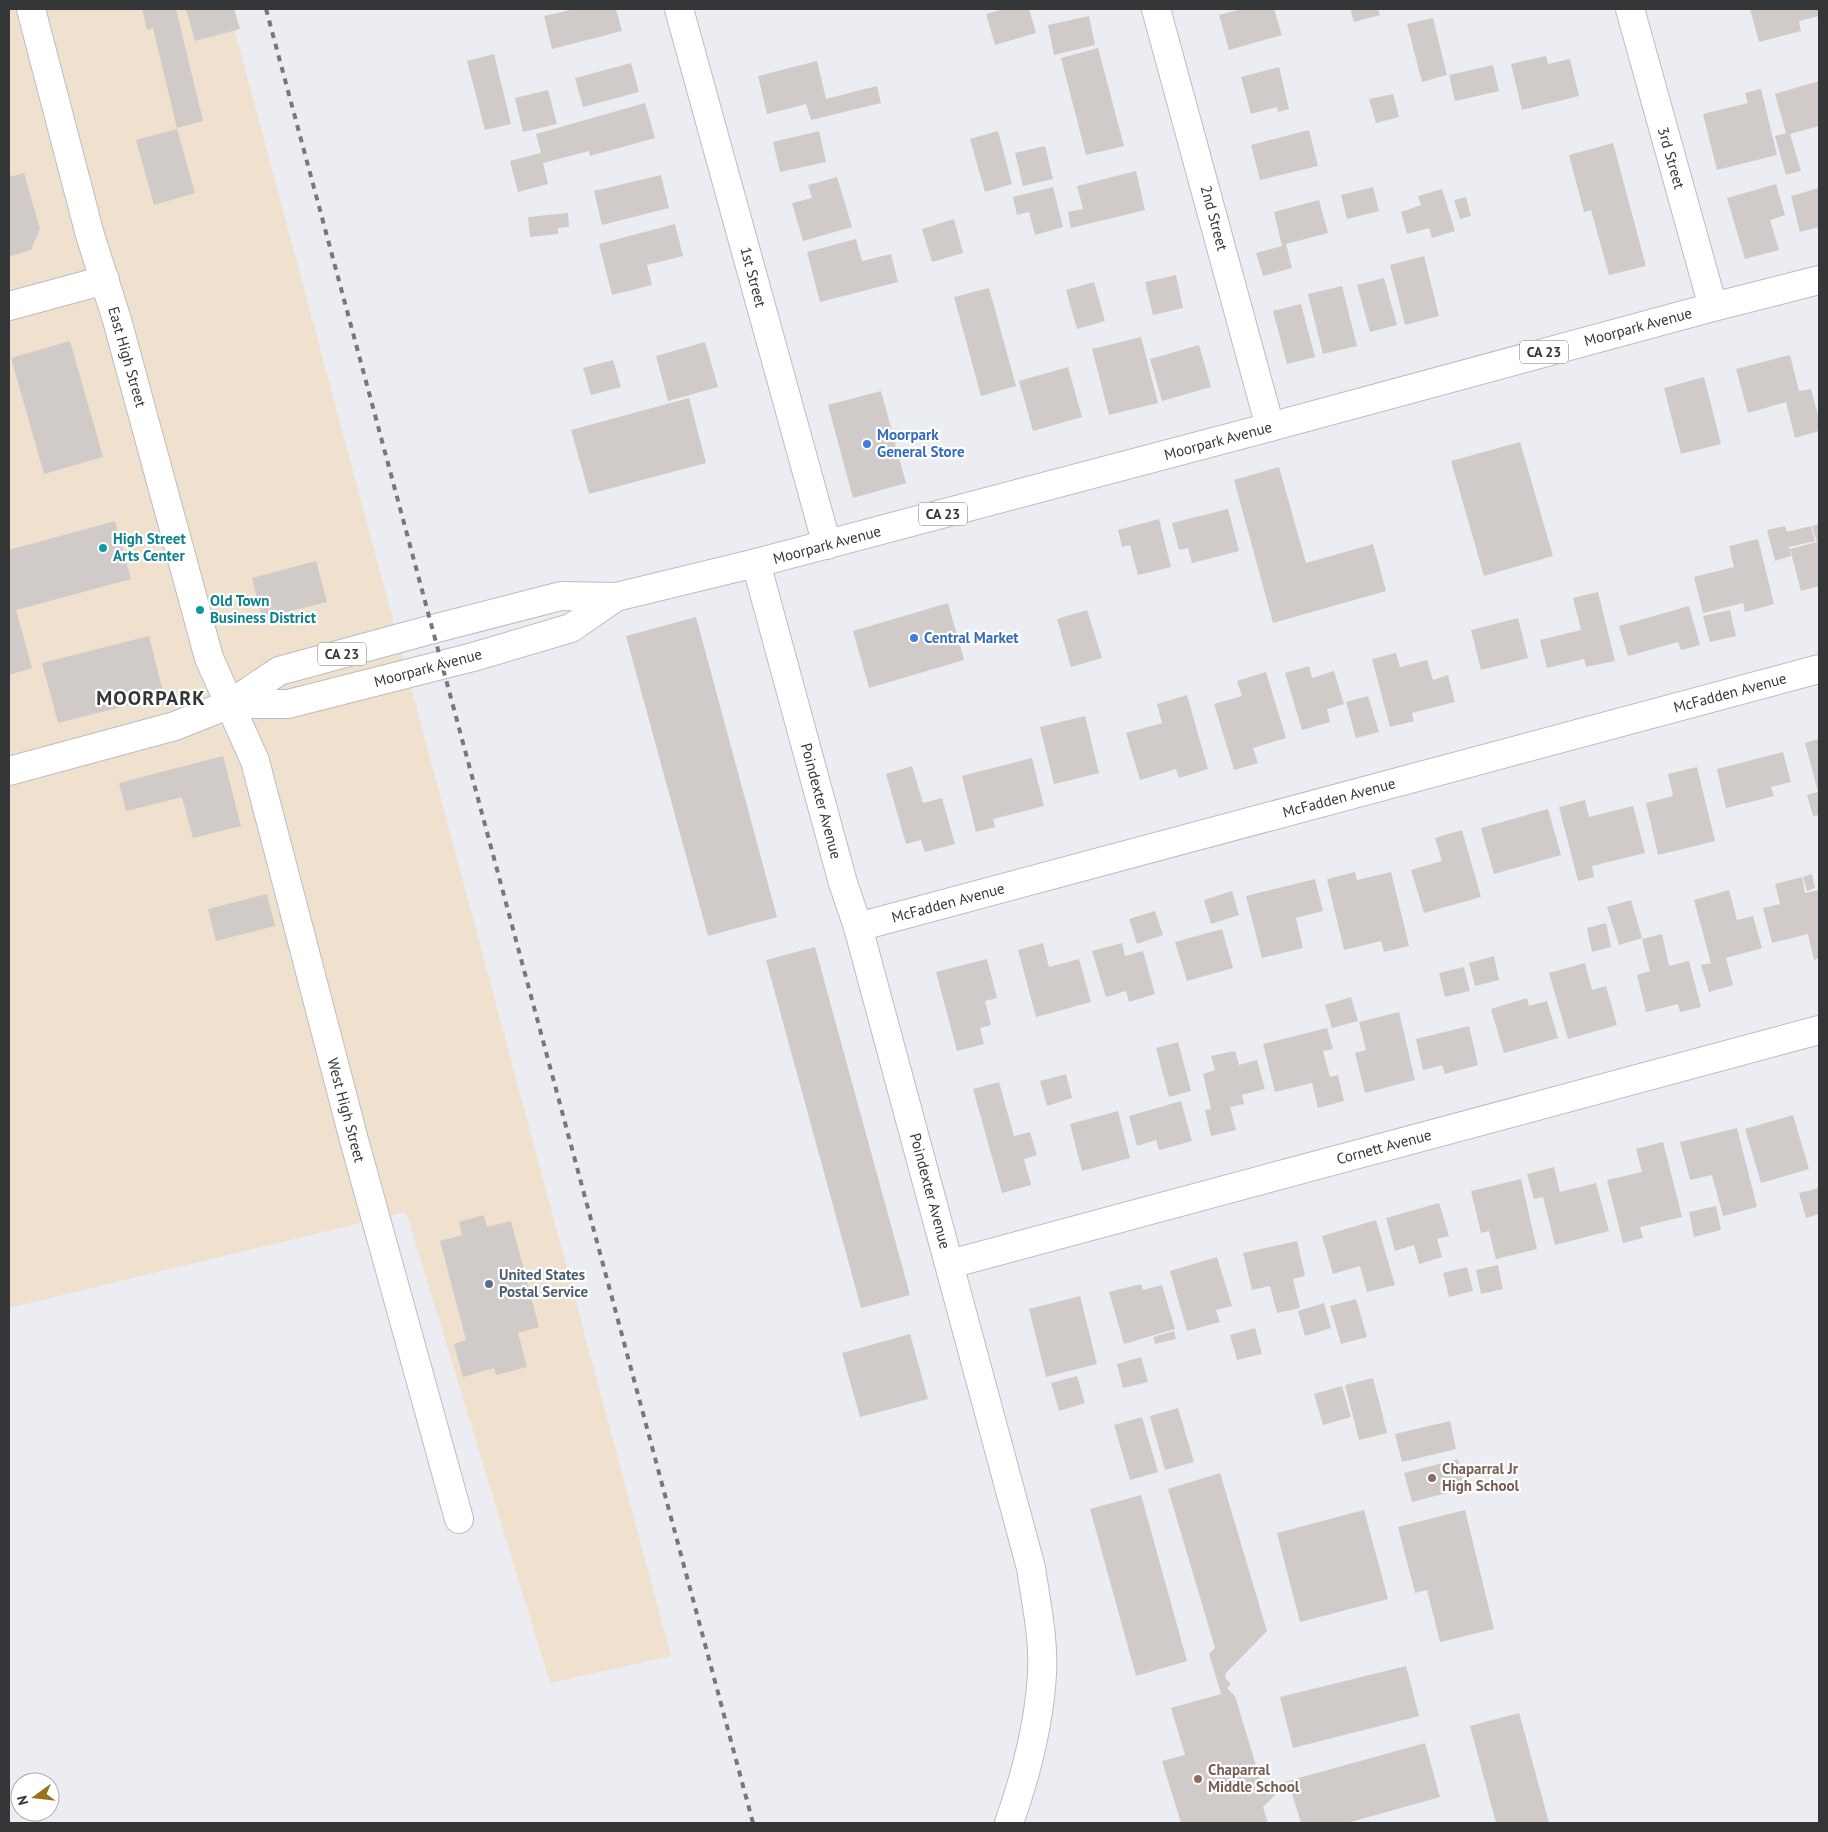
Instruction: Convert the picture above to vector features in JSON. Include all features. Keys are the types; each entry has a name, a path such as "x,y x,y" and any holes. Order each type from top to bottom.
{"street":[{"name":"East High Street","path":"31,9 90,235 120,329 209,658 230,704"},
{"name":"1st Street","path":"679,9 827,545"},
{"name":"2nd Street","path":"1156,9 1270,427"},
{"name":"3rd Street","path":"1630,9 1713,307"},
{"path":"9,306 105,280"},
{"name":"Moorpark Avenue","path":"9,771 175,726 230,704 279,671 479,616 561,596 616,597 756,563 1819,280"},
{"name":"Poindexter Avenue","path":"756,563 843,883 858,926 1031,1568 1039,1621 1042,1673 1036,1731 1023,1784 1009,1823"},
{"name":"Moorpark Avenue","path":"230,704 288,704 473,657 571,628 616,597"},
{"name":"McFadden Avenue","path":"858,926 1819,669"},
{"name":"West High Street","path":"230,704 255,761 354,1140 458,1519"},
{"name":"Cornett Avenue","path":"950,1264 1819,1030"}],"shaded area":[{"name":"Old Town Business District","path":"9,9 229,9 671,1656 550,1683 406,1212 9,1308"}],"building":[{"path":"142,9 176,9 203,121 177,128 153,28 147,30"},
{"path":"186,9 234,9 240,29 195,41"},
{"path":"575,9 616,9 622,31 552,49 544,16"},
{"path":"1004,9 1029,9 1036,33 995,45 986,14"},
{"path":"1242,9 1274,9 1282,35 1229,50 1219,15"},
{"path":"1350,9 1378,9 1380,15 1354,22"},
{"path":"1750,9 1819,9 1819,16 1799,21 1801,31 1759,42"},
{"path":"1089,16 1095,45 1054,55 1048,25"},
{"path":"1433,18 1447,75 1422,82 1407,24"},
{"path":"1098,48 1124,146 1086,155 1061,58"},
{"path":"494,54 511,124 485,130 467,61"},
{"path":"1546,56 1548,64 1570,59 1579,96 1522,110 1511,64"},
{"path":"817,61 826,99 877,86 881,103 811,120 806,104 767,114 758,76"},
{"path":"631,63 639,92 583,107 575,78"},
{"path":"1493,65 1499,91 1455,101 1449,75"},
{"path":"1279,67 1289,109 1278,112 1277,107 1251,114 1241,77"},
{"path":"1819,81 1819,126 1790,134 1801,171 1786,175 1775,136 1786,133 1775,94"},
{"path":"1761,89 1777,155 1717,170 1703,114 1748,103 1745,93"},
{"path":"548,90 557,124 523,132 515,98"},
{"path":"1393,94 1399,117 1376,123 1369,99"},
{"path":"645,103 655,138 590,156 589,151 543,163 548,184 518,192 510,161 541,153 536,134"},
{"path":"177,129 195,193 154,205 136,140"},
{"path":"1309,130 1318,166 1260,180 1251,145"},
{"path":"819,131 826,162 780,172 773,142"},
{"path":"998,131 1012,184 985,192 970,139"},
{"path":"1613,143 1646,266 1609,275 1591,210 1584,212 1569,155"},
{"path":"1045,146 1053,179 1023,186 1015,153"},
{"path":"1136,171 1145,210 1071,228 1068,212 1083,209 1077,186"},
{"path":"24,173 40,229 31,250 9,257 9,177"},
{"path":"661,175 669,208 602,225 594,191"},
{"path":"837,177 852,227 803,241 792,203 812,198 808,185"},
{"path":"1776,184 1785,215 1770,220 1779,250 1745,259 1727,198"},
{"path":"1053,187 1063,227 1035,235 1029,212 1017,215 1013,197"},
{"path":"1373,187 1379,211 1347,219 1341,195"},
{"path":"1819,188 1819,227 1800,232 1791,196"},
{"path":"1442,189 1455,231 1432,238 1429,228 1407,234 1401,212 1421,205 1418,196"},
{"path":"1466,197 1471,216 1460,219 1454,200"},
{"path":"1319,200 1328,233 1286,244 1292,268 1263,276 1256,253 1282,246 1274,212"},
{"path":"568,213 569,227 558,228 558,234 530,237 528,217"},
{"path":"954,219 963,253 932,262 922,229"},
{"path":"675,224 683,256 647,265 652,285 612,295 599,244"},
{"path":"856,239 862,261 891,254 898,282 820,302 807,252"},
{"path":"1424,256 1439,316 1405,325 1390,265"},
{"path":"1176,275 1183,308 1153,315 1145,282"},
{"path":"1384,278 1397,325 1370,332 1357,285"},
{"path":"1094,282 1105,321 1077,329 1066,290"},
{"path":"1342,286 1357,346 1323,354 1308,294"},
{"path":"989,288 1016,386 981,396 954,297"},
{"path":"1301,304 1315,357 1287,364 1273,311"},
{"path":"1141,337 1158,403 1109,415 1092,349"},
{"path":"70,341 103,457 44,474 11,358"},
{"path":"705,342 718,387 668,401 656,356"},
{"path":"1199,345 1211,387 1162,401 1150,359"},
{"path":"1790,355 1799,391 1811,389 1819,419 1819,431 1795,438 1786,402 1748,413 1736,369"},
{"path":"613,360 621,387 591,395 583,368"},
{"path":"1068,367 1082,417 1033,431 1019,381"},
{"path":"1704,377 1721,444 1681,454 1664,388"},
{"name":"Moorpark General Store","path":"881,391 906,483 853,498 828,405"},
{"path":"689,398 706,463 589,494 571,430"},
{"path":"1520,442 1553,556 1484,576 1451,461"},
{"path":"1279,467 1306,563 1373,544 1386,591 1273,623 1234,480"},
{"path":"1228,509 1239,551 1192,563 1188,548 1179,550 1172,523"},
{"path":"1159,519 1171,567 1138,575 1130,545 1122,547 1118,530"},
{"path":"115,521 131,579 16,610 32,668 9,675 9,550"},
{"path":"1819,524 1819,586 1801,591 1790,549 1817,542 1812,526"},
{"path":"1785,526 1787,532 1811,526 1815,541 1789,547 1791,556 1775,561 1767,530"},
{"path":"1758,539 1774,604 1745,612 1743,603 1703,613 1694,577 1734,567 1729,546"},
{"path":"316,561 327,602 262,618 252,578"},
{"path":"1598,592 1615,661 1586,667 1584,659 1547,668 1540,640 1581,630 1573,598"},
{"path":"948,603 964,660 869,688 853,631"},
{"path":"1689,606 1700,645 1681,650 1678,642 1628,656 1619,626"},
{"path":"1087,610 1102,658 1071,667 1057,619"},
{"path":"1730,610 1736,636 1710,642 1703,616"},
{"path":"696,617 777,917 708,936 626,636"},
{"path":"1518,618 1528,658 1481,670 1471,630"},
{"path":"149,636 164,696 58,723 42,663"},
{"path":"1396,653 1400,667 1427,660 1433,680 1448,675 1455,702 1412,713 1414,721 1390,727 1372,659"},
{"path":"1309,666 1312,678 1334,671 1344,704 1327,709 1330,722 1302,730 1285,673"},
{"path":"1266,672 1286,738 1253,748 1258,763 1234,770 1214,704 1242,696 1237,681"},
{"path":"1187,695 1208,769 1179,778 1176,769 1140,780 1126,733 1162,723 1157,704"},
{"path":"1368,696 1379,732 1356,738 1346,702"},
{"path":"1085,716 1099,773 1054,784 1040,727"},
{"path":"1819,739 1819,815 1813,816 1807,795 1818,792 1805,743"},
{"path":"1783,752 1791,782 1771,787 1774,796 1726,808 1717,769"},
{"path":"223,756 241,826 193,838 182,797 126,811 119,783"},
{"path":"1032,758 1044,806 993,819 995,827 976,832 962,776"},
{"path":"912,766 923,803 942,798 955,844 925,852 921,840 906,844 886,774"},
{"path":"1697,767 1715,841 1658,855 1646,803 1673,796 1668,774"},
{"path":"1585,800 1589,817 1633,806 1645,853 1592,866 1594,877 1578,881 1559,807"},
{"path":"1548,809 1561,855 1494,874 1481,828"},
{"path":"1462,830 1481,897 1424,913 1411,870 1442,861 1435,838"},
{"path":"1355,872 1357,880 1391,872 1409,946 1384,952 1381,941 1344,950 1327,879"},
{"path":"1812,874 1815,888 1807,891 1803,877"},
{"path":"1802,877 1805,893 1819,890 1819,958 1814,960 1808,934 1772,943 1763,908 1780,904 1775,884"},
{"path":"1315,879 1323,911 1296,918 1303,948 1262,958 1246,896"},
{"path":"1729,890 1737,920 1753,916 1762,948 1726,958 1733,985 1709,992 1701,965 1711,963 1694,900"},
{"path":"1232,891 1239,915 1211,924 1204,900"},
{"path":"267,894 275,926 216,941 208,909"},
{"path":"1631,900 1642,938 1619,945 1607,907"},
{"path":"1155,911 1163,935 1137,944 1129,919"},
{"path":"1606,923 1611,947 1592,952 1587,928"},
{"path":"1222,929 1233,968 1187,981 1175,942"},
{"path":"1662,934 1669,966 1689,961 1701,1007 1680,1012 1678,1004 1646,1012 1637,975 1650,971 1642,939"},
{"path":"1043,943 1049,967 1079,959 1091,1002 1036,1017 1018,950"},
{"path":"1122,943 1125,956 1143,951 1155,994 1129,1002 1126,991 1106,997 1092,951"},
{"path":"815,947 910,1295 861,1308 766,960"},
{"path":"1494,956 1499,980 1475,986 1469,963"},
{"path":"987,959 997,998 985,1001 991,1025 980,1028 984,1044 957,1051 936,972"},
{"path":"1585,963 1592,990 1606,986 1617,1025 1568,1039 1549,973"},
{"path":"1464,967 1470,991 1445,997 1439,973"},
{"path":"1351,997 1358,1021 1332,1028 1325,1005"},
{"path":"1527,998 1529,1006 1547,1001 1558,1038 1504,1053 1491,1009"},
{"path":"1399,1012 1415,1080 1365,1093 1355,1053 1366,1050 1359,1022"},
{"path":"1469,1026 1478,1065 1445,1074 1442,1065 1423,1070 1416,1039"},
{"path":"1327,1028 1333,1049 1323,1051 1330,1077 1338,1075 1344,1101 1318,1108 1312,1083 1275,1092 1263,1044"},
{"path":"1178,1042 1191,1091 1169,1097 1156,1048"},
{"path":"1235,1051 1239,1065 1257,1060 1265,1089 1242,1095 1244,1104 1230,1107 1236,1130 1211,1136 1205,1110 1211,1109 1203,1074 1215,1070 1211,1056"},
{"path":"1066,1074 1072,1098 1047,1106 1040,1081"},
{"path":"999,1082 1014,1136 1030,1132 1037,1155 1024,1159 1031,1185 1002,1193 973,1089"},
{"path":"1181,1101 1192,1141 1159,1150 1156,1140 1137,1146 1129,1116"},
{"path":"1118,1111 1130,1158 1082,1171 1070,1124"},
{"path":"1793,1115 1809,1169 1761,1183 1745,1129"},
{"path":"1737,1128 1757,1207 1723,1216 1712,1175 1690,1180 1680,1142"},
{"path":"1663,1142 1682,1217 1640,1227 1643,1238 1623,1243 1607,1180 1642,1172 1636,1149"},
{"path":"1554,1167 1560,1192 1596,1183 1609,1231 1555,1245 1543,1197 1534,1199 1527,1174"},
{"path":"1521,1179 1537,1249 1496,1259 1489,1231 1481,1233 1471,1191"},
{"path":"1819,1188 1819,1214 1806,1218 1799,1193"},
{"path":"1439,1203 1449,1236 1437,1239 1442,1257 1419,1264 1414,1245 1395,1251 1386,1218"},
{"path":"1716,1206 1721,1230 1694,1237 1689,1212"},
{"name":"United States Postal Service","path":"484,1215 487,1227 511,1221 539,1327 518,1333 527,1367 496,1375 494,1368 463,1377 454,1344 466,1340 440,1241 462,1235 459,1222"},
{"path":"1376,1220 1395,1285 1367,1292 1360,1266 1333,1274 1322,1236"},
{"path":"1297,1241 1305,1276 1293,1279 1300,1308 1277,1313 1270,1286 1252,1290 1243,1253"},
{"path":"1217,1257 1232,1306 1216,1310 1220,1322 1187,1331 1170,1271"},
{"path":"1498,1265 1503,1289 1481,1294 1476,1270"},
{"path":"1467,1267 1473,1291 1449,1297 1443,1273"},
{"path":"1141,1284 1143,1290 1162,1285 1175,1329 1124,1344 1109,1292"},
{"path":"1080,1296 1097,1364 1046,1377 1029,1309"},
{"path":"1356,1299 1367,1337 1341,1344 1330,1306"},
{"path":"1324,1303 1331,1328 1305,1336 1298,1311"},
{"path":"1255,1328 1262,1354 1237,1360 1230,1335"},
{"path":"1174,1331 1176,1339 1155,1344 1153,1337"},
{"path":"910,1334 928,1399 860,1417 842,1353"},
{"path":"1141,1357 1148,1382 1123,1388 1117,1364"},
{"path":"1077,1376 1085,1403 1059,1411 1051,1383"},
{"path":"1373,1378 1387,1433 1359,1440 1345,1385"},
{"path":"1342,1386 1351,1417 1323,1425 1314,1394"},
{"path":"1178,1408 1194,1462 1165,1470 1150,1416"},
{"path":"1142,1417 1158,1472 1130,1480 1114,1425"},
{"path":"1450,1421 1456,1449 1402,1462 1395,1434"},
{"path":"1458,1459 1466,1488 1412,1502 1404,1473"},
{"path":"1220,1473 1267,1631 1225,1674 1226,1679 1231,1684 1227,1688 1235,1696 1263,1789 1289,1781 1263,1807 1268,1823 1181,1823 1162,1761 1185,1755 1171,1708 1221,1694 1209,1654 1215,1648 1168,1489"},
{"path":"1141,1495 1187,1661 1136,1676 1090,1509"},
{"path":"1364,1510 1388,1599 1300,1622 1277,1533"},
{"path":"1465,1510 1494,1629 1440,1642 1427,1590 1415,1593 1398,1527"},
{"path":"1406,1666 1419,1716 1293,1748 1280,1697"},
{"path":"1519,1713 1549,1823 1496,1823 1470,1726"},
{"path":"1425,1743 1440,1797 1347,1823 1301,1823 1288,1781"}],"railway":[{"path":"266,9 753,1823"}],"place":[{"name":"Moorpark General Store","path":"867,444"},
{"name":"High Street Arts Center","path":"103,548"},
{"name":"Old Town Business District","path":"200,610"},
{"name":"Central Market","path":"914,638"},
{"name":"United States Postal Service","path":"489,1284"},
{"name":"Chaparral Jr High School","path":"1432,1478"},
{"name":"Chaparral Middle School","path":"1198,1779"}],"district":[{"name":"MOORPARK","path":"151,698"}]}
